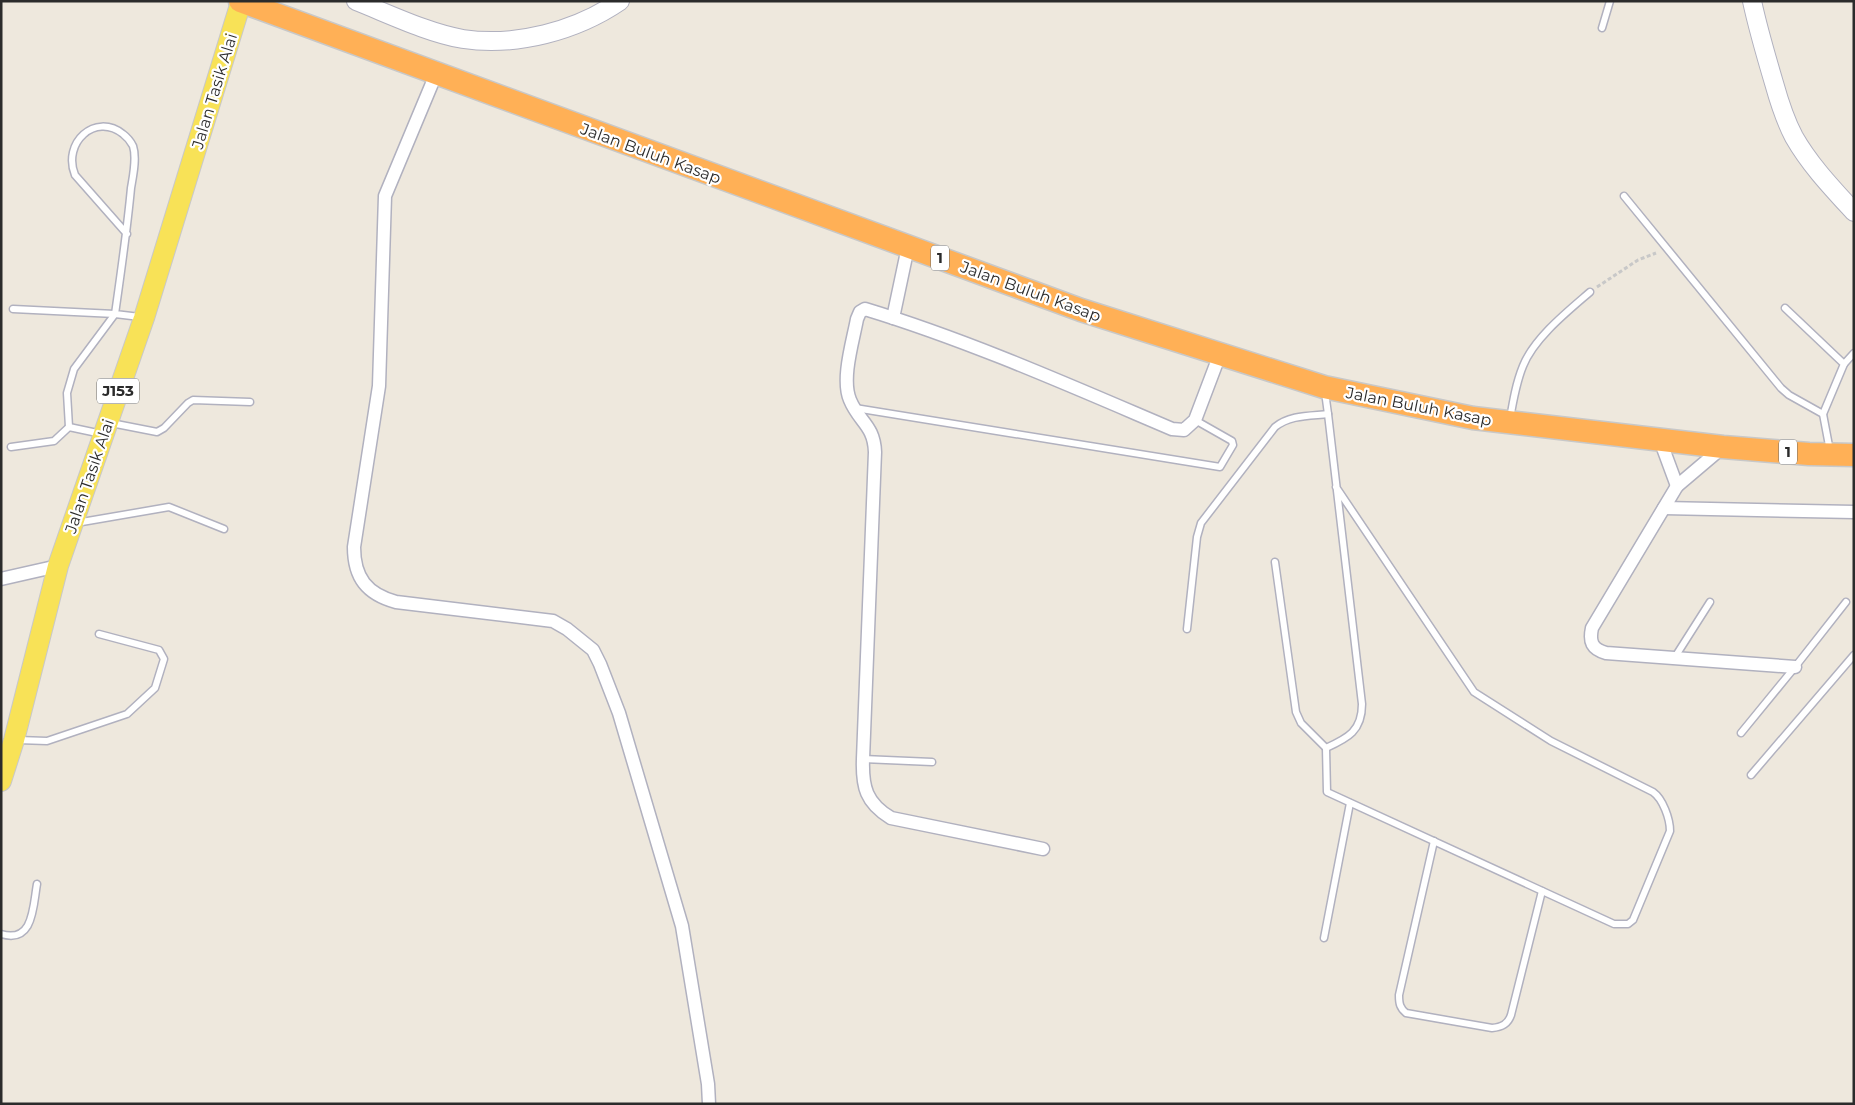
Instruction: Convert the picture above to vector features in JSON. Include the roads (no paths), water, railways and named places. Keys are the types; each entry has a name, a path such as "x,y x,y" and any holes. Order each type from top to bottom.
{"highway":[{"name":"Jalan Buluh Kasap","path":"240,2 1081,310 1324,387 1473,418 1723,447 1854,455"}],"main road":[{"name":"Jalan Tasik Alai","path":"1,781 14,740 58,566 144,318 240,2"}],"street":[{"path":"356,1 438,32 462,39 496,41 530,37 558,29 588,19 620,1"},
{"path":"1752,1 1761,41 1779,100 1793,135 1822,176 1854,212"},
{"path":"436,74 385,196 379,386 354,547 354,560 357,572 373,592 396,602 553,621 579,638 596,654 618,713 682,926 708,1084 709,1104"},
{"path":"893,318 908,247"},
{"path":"1043,849 891,818 877,809 867,795 864,785 863,759 875,452 871,431 854,408 847,383 860,312 865,309 893,318 1036,371 1172,429 1184,430 1195,420 1220,354"},
{"path":"1660,440 1677,486"},
{"path":"1723,447 1677,486 1592,628 1590,636 1592,645 1597,651 1606,653 1795,668"},
{"path":"1664,508 1854,512"},
{"path":"1,579 58,566"}],"lane":[{"path":"1602,28 1610,1"},
{"path":"69,427 67,393 74,369 115,314 127,234 134,161 133,147 126,136 109,128 96,128 86,132 78,139 73,148 72,167 75,175 127,234"},
{"path":"1624,196 1781,388 1791,397 1823,414"},
{"path":"1509,422 1515,390 1524,364 1544,335 1590,292"},
{"path":"13,308 115,314 144,318"},
{"path":"1785,308 1844,364"},
{"path":"1831,454 1823,414 1844,364 1854,352"},
{"path":"1324,387 1362,714 1355,730 1349,737 1326,748"},
{"path":"11,447 54,441 69,427 157,432 164,428 193,400 250,402"},
{"path":"854,408 1220,467 1233,445 1232,441 1195,420"},
{"path":"1187,629 1197,537 1201,523 1275,427 1295,417 1328,414"},
{"path":"1275,562 1296,712 1301,723 1326,748 1327,792 1614,924 1628,924 1633,920 1669,835 1670,827 1661,802 1653,792 1551,741 1474,692 1336,487"},
{"path":"72,524 169,507 224,529"},
{"path":"1674,658 1710,602"},
{"path":"1741,733 1846,602"},
{"path":"14,740 47,741 126,714 155,688 164,659 159,650 99,634"},
{"path":"1751,775 1854,655"},
{"path":"863,759 932,762"},
{"path":"1324,938 1350,802"},
{"path":"1434,841 1399,995 1398,1002 1406,1013 1492,1028 1499,1028 1509,1021 1542,891"},
{"path":"1,934 7,936 18,935 27,928 37,884"}]}
